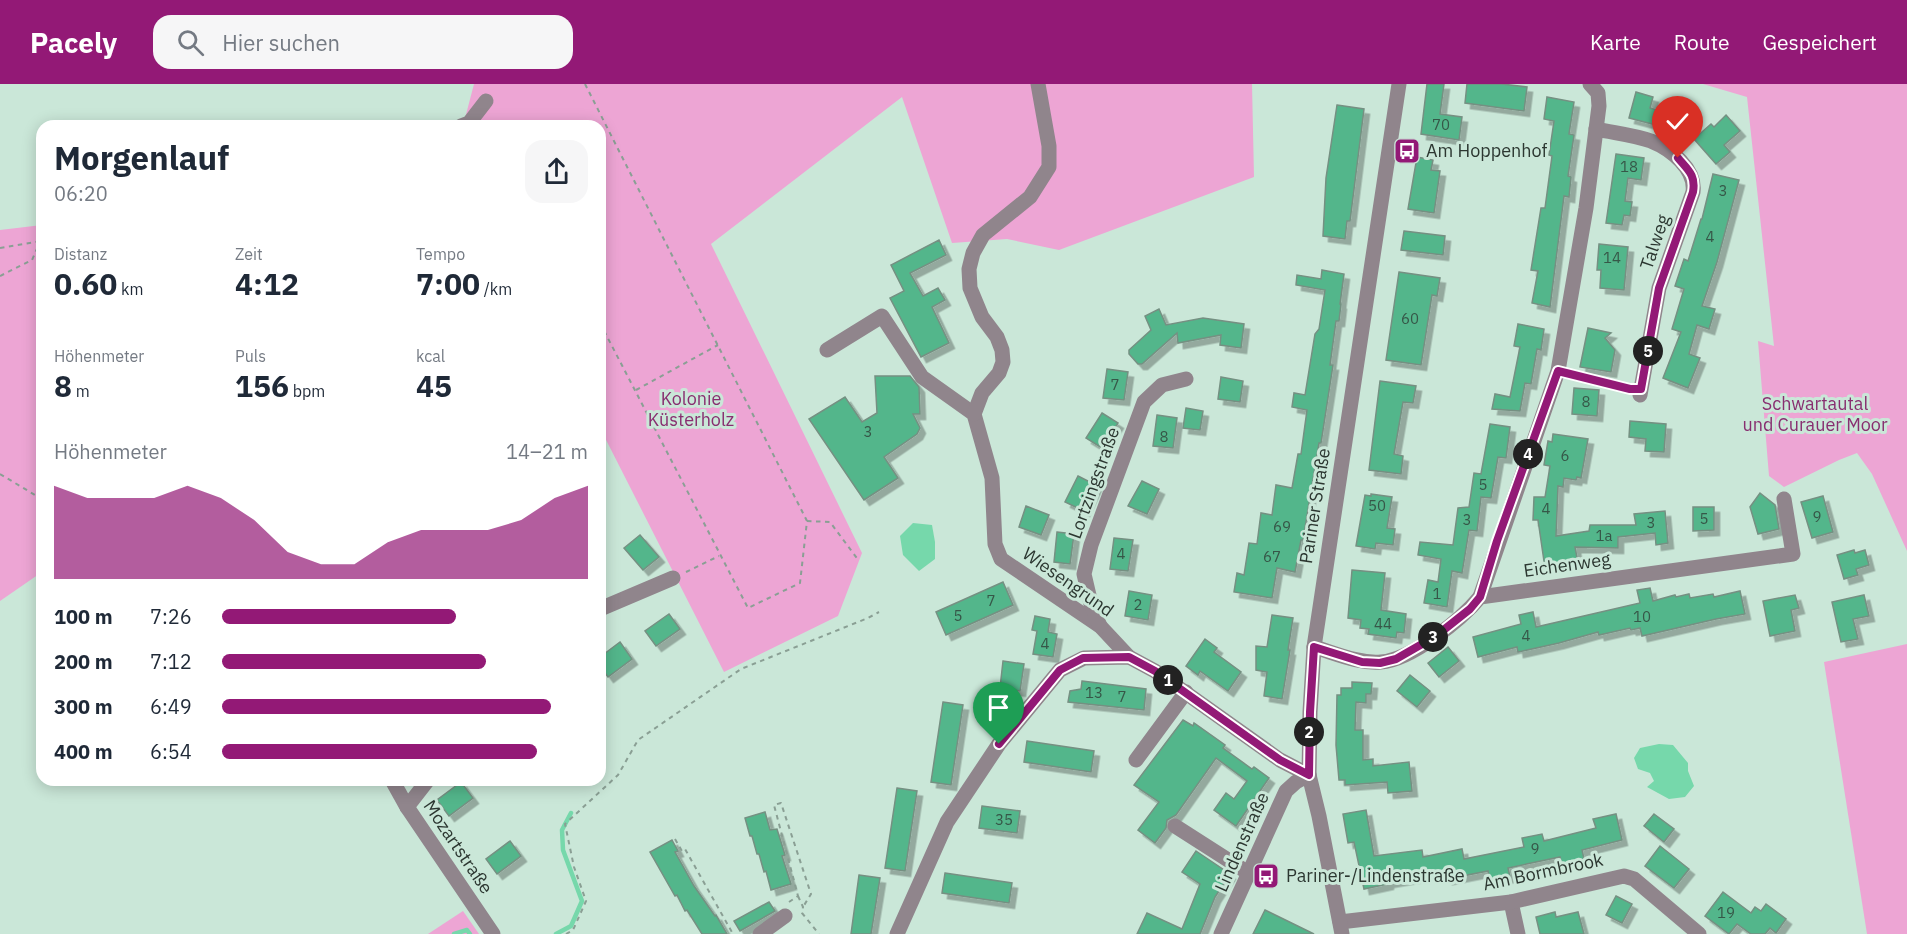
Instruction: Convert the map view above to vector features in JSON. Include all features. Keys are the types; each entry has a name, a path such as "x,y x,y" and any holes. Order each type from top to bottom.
{"street":[{"path":"827,350 882,316 922,378 974,414 982,393 999,373 1004,362 998,337 982,317 970,288 969,269 973,254 983,235 1030,197 1049,167 1049,146 1038,84"},
{"name":"Pariner Straße","path":"1341,928 1309,775 1314,647 1399,84"},
{"path":"1314,647 1362,662 1380,663 1396,659 1457,621 1480,597 1497,541 1558,371 1586,208 1599,106 1598,93 1590,84"},
{"path":"471,120 486,100"},
{"name":"Talweg","path":"1596,129 1650,141 1678,158 1689,171 1694,182 1693,192 1659,288 1641,392"},
{"name":"Lortzingstraße","path":"1100,626 1091,604 1084,574 1091,545 1144,402 1162,385 1186,379"},
{"name":"Wiesengrund","path":"974,414 992,478 995,544 1001,559 1100,626 1129,657"},
{"name":"Eichenweg","path":"1480,597 1793,554 1784,499"},
{"path":"606,606 673,578"},
{"path":"897,934 947,822 999,744 1060,670 1083,658 1129,657 1186,692 1280,760 1309,775"},
{"path":"1136,760 1186,692"},
{"name":"Lindenstraße","path":"1221,934 1286,791 1309,775"},
{"name":"Mozartstraße","path":"396,786 407,807 493,934"},
{"path":"407,807 423,786"},
{"path":"1175,826 1250,874"},
{"name":"Am Bormbrook","path":"1341,928 1511,902 1624,876 1634,879 1699,934"},
{"path":"1511,902 1518,934"},
{"path":"760,934 785,916"}],"path":[{"path":"585,84 603,120"},
{"path":"606,125 807,521 800,583 747,608 606,335"},
{"path":"0,248 36,242"},
{"path":"0,276 32,260 36,252"},
{"path":"635,391 718,345"},
{"path":"1558,371 1641,392"},
{"path":"0,474 36,495"},
{"path":"807,521 830,522 859,561"},
{"path":"673,578 719,556"},
{"path":"566,934 573,930 586,901 574,867 565,824 618,775 638,740 741,669 879,612"},
{"path":"803,907 798,896 774,805 779,803 781,803 811,894 802,913 819,934"},
{"path":"675,839 682,850 685,849 733,934"},
{"path":"785,916 780,908 798,896"}],"green space":[{"name":"Kolonie Küsterholz","path":"474,84 1252,84 1254,177 1059,250 1007,239 952,243 902,97 711,244 862,553 838,616 724,672 606,440 606,120 465,120"},
{"name":"Schwartautal und Curauer Moor","path":"1703,84 1907,84 1907,551 1872,474 1857,453 1784,487 1769,476 1758,341 1774,346 1747,97"},
{"path":"36,226 36,576 0,601 0,230"},
{"path":"1907,644 1907,934 1867,934 1824,662"},
{"path":"463,911 479,934 428,934"}],"shaded area":[{"path":"913,523 932,525 935,542 935,559 919,571 903,555 900,536"},
{"path":"1659,744 1673,745 1688,763 1688,771 1694,786 1685,797 1669,799 1647,787 1654,781 1650,773 1638,769 1634,758 1640,748"}],"building":[{"path":"1427,84 1444,84 1440,114 1462,117 1459,140 1421,134"},
{"path":"1467,84 1527,87 1524,111 1465,103"},
{"path":"1636,92 1653,97 1650,108 1660,111 1656,125 1629,118"},
{"path":"1547,97 1574,102 1569,134 1574,135 1568,176 1571,177 1569,197 1564,196 1550,307 1532,303 1538,271 1531,270 1541,208 1545,208 1552,156 1549,155 1554,121 1544,119"},
{"path":"1337,105 1364,109 1350,221 1347,221 1345,239 1323,236 1326,178"},
{"path":"1726,115 1740,131 1724,145 1730,152 1716,164 1694,139 1711,124 1714,127"},
{"path":"1616,154 1644,158 1641,180 1628,178 1625,201 1632,202 1630,216 1624,215 1622,225 1606,223"},
{"path":"1417,157 1433,160 1431,170 1440,171 1434,213 1408,209"},
{"path":"1713,174 1739,180 1717,262 1702,306 1715,309 1709,329 1697,325 1689,354 1700,358 1688,388 1663,378 1681,332 1672,329 1684,289 1675,286 1684,259 1688,261 1702,219"},
{"path":"1404,231 1445,236 1443,255 1401,250"},
{"path":"939,240 946,255 910,273 923,296 938,288 945,300 932,307 949,343 921,357 890,298 904,291 891,265"},
{"path":"1599,244 1628,247 1624,290 1600,288 1601,270 1597,270"},
{"path":"1322,270 1344,274 1321,443 1319,443 1303,540 1301,540 1295,572 1277,568 1272,598 1234,592 1237,573 1244,575 1249,543 1257,544 1261,513 1272,515 1276,485 1292,488 1298,454 1301,454 1307,410 1292,407 1294,393 1305,395 1325,290 1296,285 1297,275 1321,279"},
{"path":"1399,272 1440,278 1437,296 1432,295 1421,365 1386,360"},
{"path":"1159,309 1166,325 1203,318 1244,324 1241,348 1220,345 1221,335 1178,343 1177,333 1142,364 1138,364 1129,354 1129,350 1151,330 1145,316"},
{"path":"1518,324 1544,329 1541,350 1537,349 1531,384 1525,383 1520,411 1492,409 1495,394 1510,397 1520,347 1514,346"},
{"path":"1588,328 1611,333 1605,338 1615,350 1611,372 1580,367"},
{"path":"1107,369 1128,372 1124,400 1103,398"},
{"path":"875,376 910,376 919,387 920,414 913,414 920,428 917,434 884,457 898,478 864,500 809,419 845,397 862,422 877,413"},
{"path":"1221,377 1243,381 1240,402 1218,399"},
{"path":"1380,381 1416,386 1413,403 1403,402 1394,454 1403,456 1401,474 1369,470"},
{"path":"1574,388 1599,390 1597,416 1572,414"},
{"path":"1186,408 1203,411 1200,430 1183,428"},
{"path":"1102,413 1118,423 1102,448 1086,438"},
{"path":"1157,415 1177,418 1173,448 1153,446"},
{"path":"1630,421 1666,424 1664,452 1645,451 1646,439 1629,437"},
{"path":"1490,424 1510,427 1506,458 1498,457 1491,498 1481,497 1477,531 1469,530 1462,573 1452,571 1447,607 1424,603 1428,580 1438,582 1441,559 1418,555 1420,542 1453,545 1458,508 1469,507 1474,473 1481,474"},
{"path":"1553,434 1588,439 1581,478 1577,477 1576,480 1564,478 1563,487 1558,486 1556,536 1589,531 1590,525 1636,525 1634,514 1665,511 1668,543 1656,545 1655,533 1618,537 1618,548 1575,547 1578,563 1545,568 1538,520 1533,520 1534,497 1545,497 1550,466 1544,465 1548,441 1552,442"},
{"path":"1078,476 1096,485 1084,511 1065,502"},
{"path":"1142,481 1159,489 1147,514 1128,506"},
{"path":"1760,493 1775,505 1779,529 1758,534 1750,507"},
{"path":"1371,494 1392,497 1387,528 1395,529 1393,545 1376,543 1375,549 1356,546 1365,495 1371,496"},
{"path":"1823,496 1833,532 1812,538 1801,502"},
{"path":"1026,506 1049,515 1041,535 1019,527"},
{"path":"1693,507 1714,507 1714,530 1693,531"},
{"path":"1057,532 1074,534 1070,564 1054,562"},
{"path":"640,535 659,557 643,570 624,548"},
{"path":"1114,538 1133,540 1128,571 1110,569"},
{"path":"1854,550 1855,553 1865,550 1869,565 1856,569 1858,575 1844,579 1837,555"},
{"path":"1352,570 1385,573 1381,610 1406,614 1404,633 1397,632 1396,638 1368,634 1369,629 1360,628 1361,620 1348,618"},
{"path":"1003,582 1013,605 946,635 936,612"},
{"path":"1650,588 1653,601 1675,595 1676,597 1689,594 1690,598 1713,594 1714,597 1740,591 1745,614 1642,636 1640,628 1599,635 1598,632 1518,652 1517,647 1478,657 1473,637 1521,624 1519,615 1533,612 1536,627 1640,603 1637,590"},
{"path":"1129,591 1152,595 1148,620 1125,616"},
{"path":"1795,595 1799,608 1791,610 1795,631 1770,636 1763,601"},
{"path":"1864,595 1869,616 1853,619 1858,639 1841,642 1832,602"},
{"path":"669,614 680,629 656,646 645,631"},
{"path":"1272,615 1293,618 1282,699 1264,696 1267,672 1256,670 1256,646 1267,647"},
{"path":"1035,616 1050,619 1048,632 1057,634 1053,657 1033,654 1037,631 1032,630"},
{"path":"1205,639 1217,648 1214,652 1241,672 1228,691 1200,671 1198,675 1186,666"},
{"path":"620,642 632,659 608,677 606,652"},
{"path":"1448,647 1459,661 1439,677 1428,663"},
{"path":"1003,661 1024,664 1020,691 1000,688"},
{"path":"1410,675 1430,691 1417,707 1397,691"},
{"path":"1082,681 1146,689 1144,710 1068,702 1070,691 1081,689"},
{"path":"1352,682 1372,683 1371,694 1366,694 1366,703 1356,702 1355,730 1363,730 1363,760 1373,759 1373,766 1409,762 1412,791 1388,793 1387,782 1345,785 1345,780 1339,780 1336,745 1337,695 1341,695 1341,688 1352,688"},
{"path":"943,702 963,705 951,785 931,782"},
{"path":"1183,720 1193,726 1194,723 1225,745 1223,748 1269,778 1236,826 1214,810 1226,793 1234,799 1247,781 1216,758 1176,815 1167,820 1166,828 1155,843 1138,830 1159,802 1134,785"},
{"path":"1027,741 1094,751 1091,772 1024,762"},
{"path":"456,786 464,786 473,798 449,816 437,800"},
{"path":"897,788 917,791 905,871 885,868"},
{"path":"982,806 1020,811 1017,833 979,828"},
{"path":"1366,810 1374,856 1422,850 1423,857 1462,849 1464,859 1524,847 1522,838 1542,834 1544,841 1596,828 1593,819 1616,814 1622,840 1582,850 1584,859 1562,865 1560,857 1508,868 1510,877 1490,881 1488,871 1447,879 1446,872 1388,882 1388,884 1364,889 1354,842 1348,843 1343,814"},
{"path":"765,812 770,830 777,829 785,855 782,856 791,884 771,890 745,818"},
{"path":"1654,814 1674,829 1664,842 1644,826"},
{"path":"672,840 678,851 675,852 694,886 727,934 702,934 687,910 685,911 677,895 675,896 650,852"},
{"path":"510,841 521,856 497,874 486,859"},
{"path":"1660,846 1689,869 1674,888 1645,866"},
{"path":"1196,851 1230,874 1215,897 1200,934 1137,934 1147,913 1182,929 1200,884 1182,872"},
{"path":"945,873 1012,883 1009,903 942,893"},
{"path":"859,875 880,878 871,934 851,934"},
{"path":"1723,892 1751,913 1755,907 1761,911 1766,904 1786,919 1776,933 1770,928 1765,934 1751,934 1737,924 1729,934 1705,916"},
{"path":"1616,896 1632,904 1622,923 1606,915"},
{"path":"769,902 775,911 740,931 734,921"},
{"path":"1265,910 1314,934 1253,934"},
{"path":"1555,912 1556,917 1578,912 1584,934 1540,934 1536,917"}],"waterway":[{"path":"556,934 571,926 582,901 563,850 562,830 571,813"},
{"path":"454,934 467,930 470,934"}],"place":[{"name":"Am Hoppenhof","path":"1407,151"},
{"name":"Pariner-/Lindenstraße","path":"1266,876"}],"route":[{"path":"999,744 1060,670 1083,658 1129,657 1155,671 1280,760 1309,775 1314,647 1362,662 1380,663 1396,659 1457,621 1480,597 1497,541 1558,371 1630,389 1641,389 1659,288 1693,192 1694,182 1689,171 1678,158"}]}
